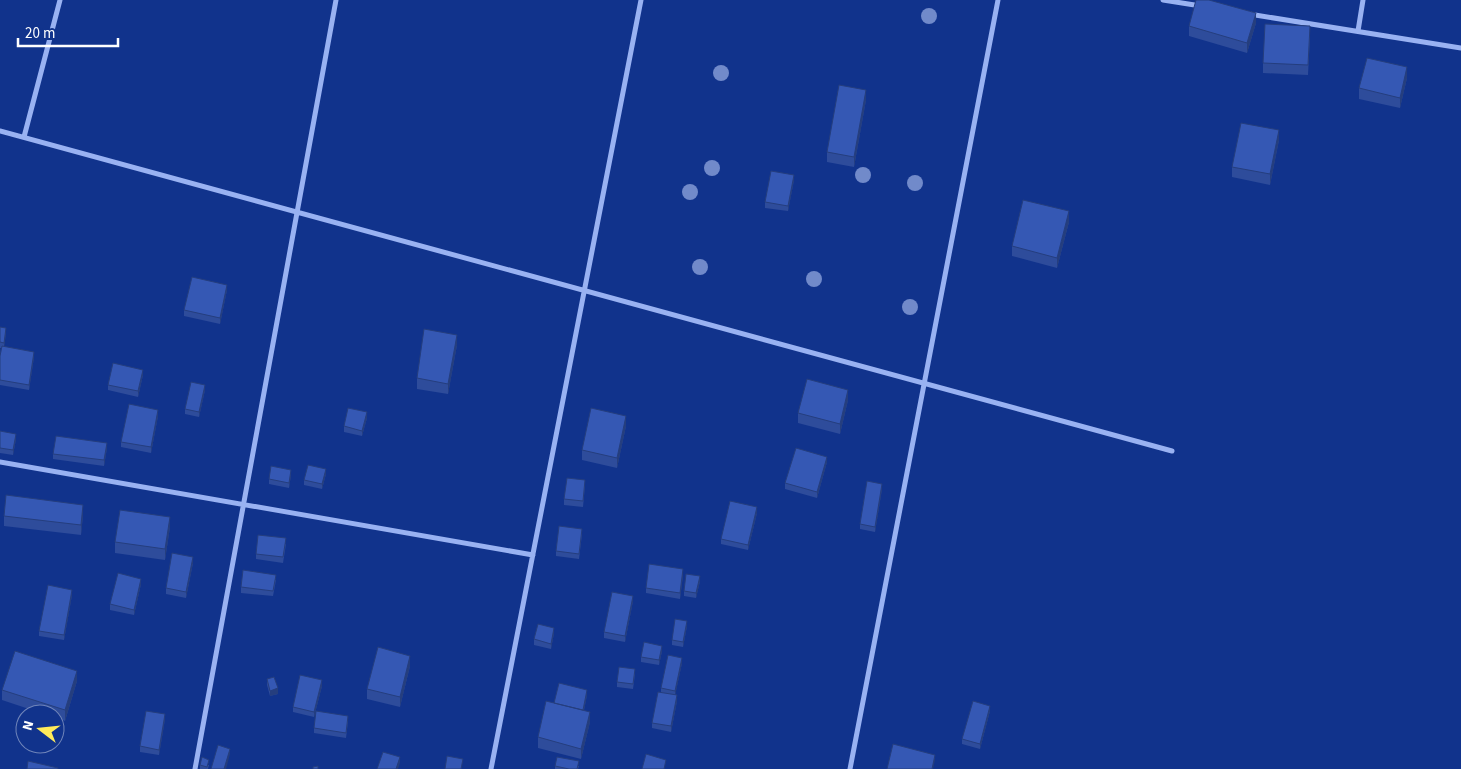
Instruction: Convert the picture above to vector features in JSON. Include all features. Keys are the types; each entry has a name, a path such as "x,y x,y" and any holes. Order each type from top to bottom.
{"street":[{"path":"24,138 60,0"},
{"path":"195,769 336,0"},
{"path":"492,769 642,0"},
{"path":"850,769 998,0"},
{"path":"1164,0 1212,8"},
{"path":"1358,31 1363,0"},
{"path":"1241,12 1461,48"},
{"path":"0,131 1172,451"},
{"path":"0,462 533,555"}],"building":[{"path":"1196,0 1209,0 1256,13 1247,43 1189,26"},
{"path":"1265,24 1310,26 1308,65 1263,63"},
{"path":"1367,58 1407,67 1400,98 1359,88"},
{"path":"839,85 866,90 854,157 827,152"},
{"path":"1241,123 1279,130 1270,174 1232,167"},
{"path":"771,171 794,175 788,206 765,202"},
{"path":"1023,200 1069,211 1057,258 1012,246"},
{"path":"192,277 227,285 220,318 184,310"},
{"path":"0,327 6,328 4,343 0,342"},
{"path":"424,329 457,335 448,384 417,378"},
{"path":"2,346 34,352 29,385 0,380"},
{"path":"113,363 143,370 138,391 108,385"},
{"path":"807,379 848,390 840,424 798,413"},
{"path":"191,382 205,385 199,412 185,409"},
{"path":"129,404 158,410 151,447 121,442"},
{"path":"348,408 367,412 362,431 344,426"},
{"path":"591,408 626,416 617,458 582,450"},
{"path":"0,431 16,434 13,450 0,448"},
{"path":"56,436 107,443 104,460 53,454"},
{"path":"796,448 827,457 817,492 785,483"},
{"path":"308,465 326,469 322,484 304,480"},
{"path":"271,466 291,470 289,483 269,479"},
{"path":"567,478 585,480 583,501 564,499"},
{"path":"867,481 882,484 875,527 860,524"},
{"path":"6,495 83,505 81,525 4,516"},
{"path":"730,501 757,507 748,545 721,539"},
{"path":"120,510 170,517 165,549 115,542"},
{"path":"559,526 582,529 579,554 556,551"},
{"path":"258,535 286,538 283,557 256,554"},
{"path":"172,553 193,557 186,592 166,588"},
{"path":"649,564 683,569 680,593 646,588"},
{"path":"243,570 276,575 273,591 241,587"},
{"path":"118,573 141,579 134,610 110,604"},
{"path":"686,574 700,576 696,593 684,591"},
{"path":"48,585 72,590 64,635 39,631"},
{"path":"612,592 633,596 625,636 604,632"},
{"path":"675,619 687,621 683,642 672,640"},
{"path":"538,624 554,628 551,644 534,639"},
{"path":"644,642 662,646 659,660 641,657"},
{"path":"378,647 410,656 400,697 367,689"},
{"path":"15,651 77,671 65,710 65,704 46,704 2,690"},
{"path":"668,655 682,658 675,691 661,688"},
{"path":"619,667 635,669 633,684 617,682"},
{"path":"300,675 322,680 314,712 293,707"},
{"path":"274,677 278,688 270,691 267,679"},
{"path":"559,683 587,690 583,710 554,703"},
{"path":"658,692 677,695 671,726 652,723"},
{"path":"546,701 590,712 581,749 538,737"},
{"path":"973,701 990,706 980,744 962,739"},
{"path":"146,711 165,714 159,750 140,746"},
{"path":"316,711 348,716 346,733 314,728"},
{"path":"893,744 935,755 932,769 887,769"},
{"path":"218,745 230,749 224,769 211,769"},
{"path":"383,752 400,757 396,769 377,769"},
{"path":"646,754 666,760 664,769 642,769"},
{"path":"447,756 463,759 461,769 445,769"},
{"path":"202,757 209,760 207,767 200,765"},
{"path":"557,757 579,761 577,769 555,766"},
{"path":"28,761 58,768 58,769 27,769"}]}
